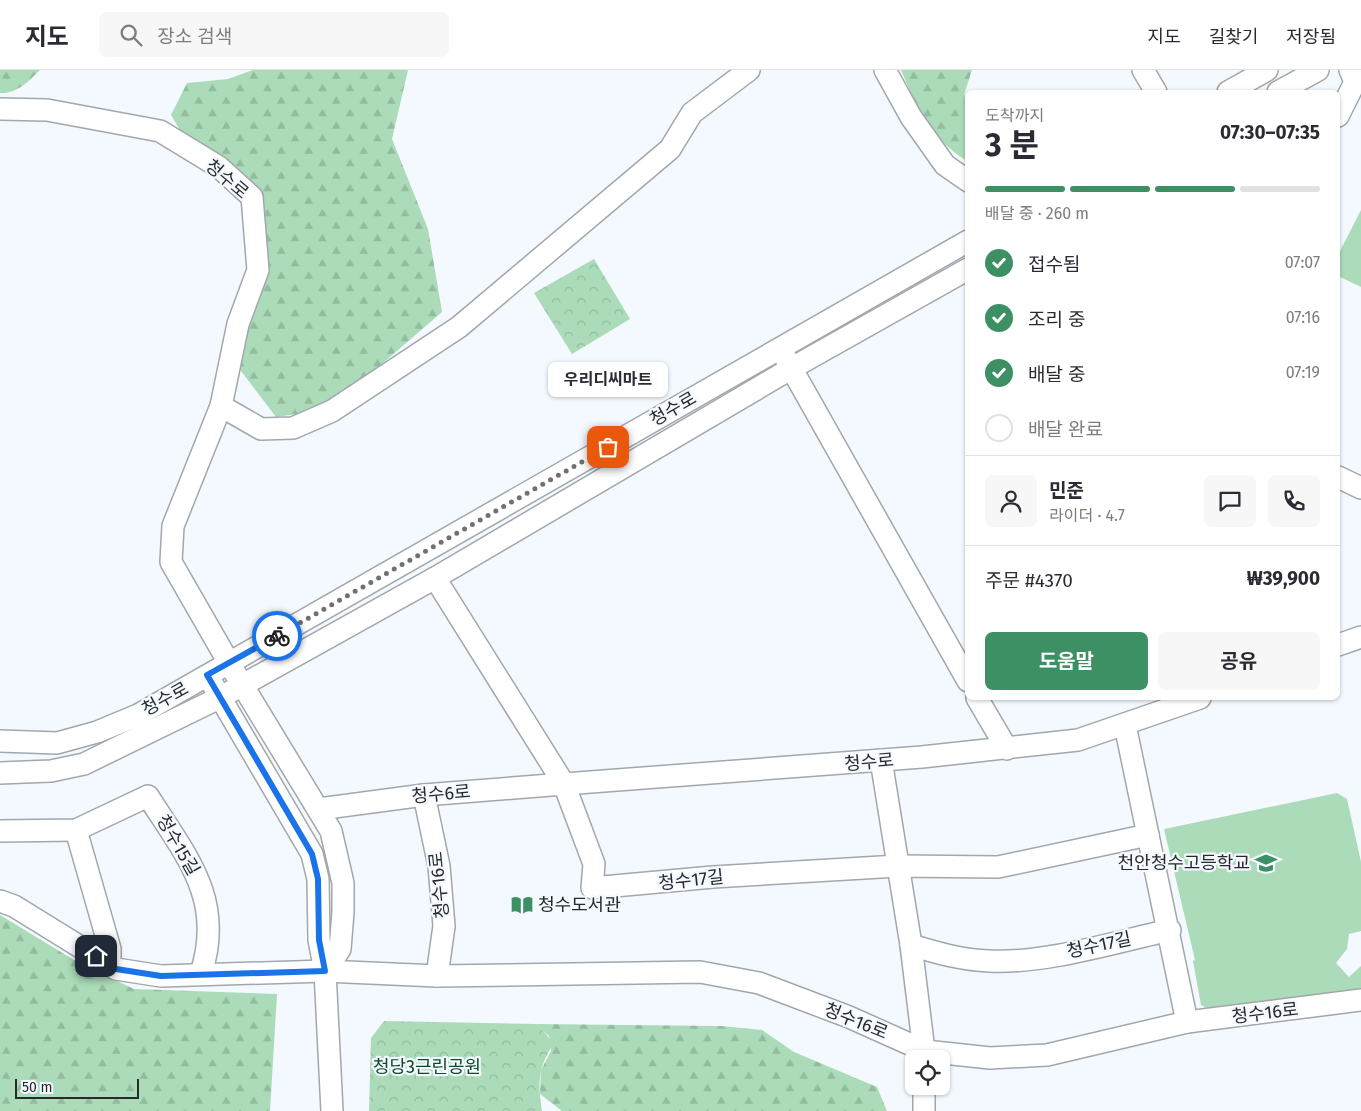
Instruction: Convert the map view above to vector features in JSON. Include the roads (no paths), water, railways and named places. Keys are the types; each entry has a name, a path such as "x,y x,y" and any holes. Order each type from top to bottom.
{"street":[{"path":"220,406 262,429 293,428 332,411 459,327 670,149 692,114 730,77 749,70"},
{"path":"885,70 911,116 945,165 965,179"},
{"path":"1143,70 1155,90"},
{"path":"1232,90 1267,70"},
{"path":"1282,90 1318,70"},
{"path":"1340,112 1355,82 1350,70"},
{"name":"청수로","path":"0,109 47,110 160,131 219,168 252,197 258,270 238,324 220,406 173,526 171,562 229,663"},
{"name":"청수로","path":"0,741 57,743 97,732 138,715 965,243"},
{"name":"청수로","path":"0,774 51,771 84,764 221,697 434,578 792,368 965,271"},
{"path":"780,348 965,676"},
{"path":"1340,478 1361,488"},
{"path":"434,578 564,784"},
{"path":"213,636 215,658 207,675 312,854 318,879 319,940 325,971 332,1111"},
{"path":"1340,644 1361,637"},
{"path":"229,663 331,831 344,883 340,949 325,971"},
{"path":"978,700 1006,748"},
{"name":"청수로","path":"564,784 881,760 1078,740 1194,700"},
{"path":"1125,725 1170,930 1187,1022"},
{"path":"881,760 911,945 924,1050"},
{"name":"청수6로","path":"318,809 424,795 564,784"},
{"name":"청수17길","path":"564,784 594,864 592,888 713,877 898,866 998,867 1148,835"},
{"name":"청수16로","path":"424,795 439,866 444,926 437,976"},
{"name":"청수15길","path":"0,831 76,830 148,796 193,867 205,897 209,922 207,956 201,974"},
{"path":"76,830 110,949 110,965"},
{"path":"0,900 14,906 116,969 161,976 325,971"},
{"name":"청수17길","path":"911,945 952,958 990,962 1039,958 1170,930"},
{"name":"청수16로","path":"325,971 437,976 700,972 759,983 849,1017 915,1050"},
{"name":"청수16로","path":"950,1056 990,1058 1047,1055 1187,1022 1361,1000"},
{"path":"924,1095 924,1111"}],"place":[{"name":"우리디씨마트","path":"608,447"},
{"name":"천안청수고등학교","path":"1266,863"},
{"name":"청수도서관","path":"522,905"}],"park label":[{"name":"청당3근린공원","path":"427,1067"}]}
